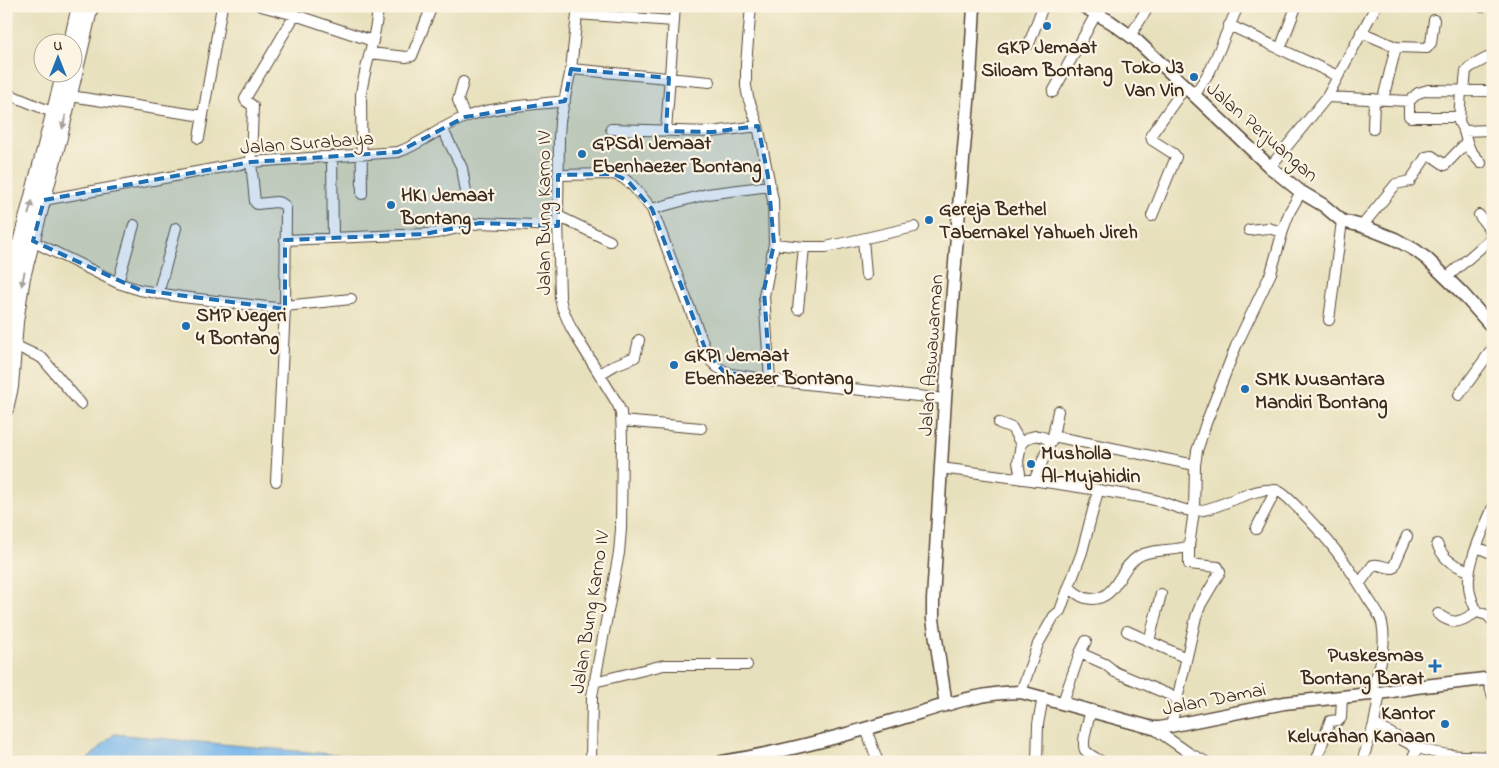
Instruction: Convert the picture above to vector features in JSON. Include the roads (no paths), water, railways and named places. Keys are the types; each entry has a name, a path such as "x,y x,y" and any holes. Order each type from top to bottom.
{"main road":[{"path":"74,32 80,6"},
{"path":"6,409 23,277 20,243 44,200 91,6"},
{"path":"6,306 13,270 62,82"}],"street":[{"path":"199,138 222,6"},
{"path":"261,6 295,15 373,41"},
{"path":"362,194 361,94 373,41 378,6"},
{"path":"370,53 412,56 432,6"},
{"path":"666,131 674,6"},
{"path":"751,6 746,86 758,126 772,200 774,244 764,290 770,380"},
{"name":"Jalan Aswawarman","path":"946,705 933,619 933,600 974,6"},
{"path":"1029,44 1043,6"},
{"path":"1130,36 1149,6"},
{"path":"1152,216 1176,157 1152,140 1151,135 1211,68 1238,6"},
{"path":"1280,49 1296,7"},
{"path":"1270,167 1327,96 1374,7"},
{"path":"578,10 673,21"},
{"name":"Jalan Bung Karno IV","path":"578,10 571,68 560,121 558,175 560,298 571,328 617,403 622,421 619,552 604,638 594,682 591,708 591,762"},
{"path":"1053,92 1093,10"},
{"name":"Jalan Perjuangan","path":"1093,10 1130,36 1160,62 1189,92 1270,167 1302,192 1323,205 1342,221 1362,226 1405,244 1427,259 1493,328"},
{"path":"276,481 285,307 286,209 284,205 276,202 257,204 255,202 251,162 254,106 245,99 295,15"},
{"path":"1361,32 1396,47 1424,48 1429,47 1431,43 1434,20"},
{"path":"1229,26 1338,76"},
{"path":"1373,129 1378,99 1396,47"},
{"path":"1482,163 1470,150 1466,142 1459,117 1466,71 1486,58"},
{"path":"571,68 710,82"},
{"path":"464,82 458,100 465,117"},
{"path":"1327,96 1409,101 1424,90 1493,91"},
{"path":"6,93 54,113"},
{"path":"70,96 203,116"},
{"name":"Jalan Surabaya","path":"44,200 251,162 390,153 406,149 465,117 496,109 565,101"},
{"path":"1409,101 1410,117 1459,117"},
{"path":"611,129 712,132 758,126"},
{"path":"442,128 462,168 466,192"},
{"path":"1464,131 1491,130"},
{"path":"1362,226 1396,184 1410,181 1426,157 1432,156 1445,165 1466,142"},
{"path":"332,156 333,238"},
{"path":"558,175 607,173 618,175 632,186 652,209 711,361 717,367 731,374 770,380 946,399"},
{"path":"652,209 707,194 770,186"},
{"path":"1171,726 1198,610 1220,572 1218,567 1191,565 1189,563 1197,451 1236,346 1271,273 1290,211 1302,192"},
{"path":"1446,278 1493,236 1479,215"},
{"path":"285,240 425,234 480,223 558,221 610,241"},
{"path":"1328,320 1342,221"},
{"path":"118,283 134,225"},
{"path":"774,244 826,247 914,227"},
{"path":"158,294 176,228"},
{"path":"1248,230 1268,228 1282,232"},
{"path":"863,239 866,275"},
{"path":"20,243 118,283 158,294 285,307 350,299"},
{"path":"798,309 804,247"},
{"path":"600,374 615,364 634,357 639,340"},
{"path":"14,345 42,358 81,404"},
{"path":"1459,396 1493,348"},
{"path":"1034,480 1052,439 1058,411"},
{"path":"622,421 701,428"},
{"path":"999,423 1012,428 1021,444"},
{"path":"1021,479 1018,462 1021,444 1029,436 1196,465"},
{"path":"941,468 1034,480 1158,500 1188,511 1203,510 1236,498 1262,491 1276,490 1288,499 1334,546 1360,584 1380,620 1383,643 1375,693 1374,724 1362,762"},
{"path":"1256,529 1276,490"},
{"path":"1021,692 1038,644 1054,616 1060,611 1082,552 1098,491"},
{"path":"1477,612 1469,592 1469,571 1493,508"},
{"path":"1360,584 1373,565 1394,567 1407,536"},
{"path":"1437,544 1446,560 1469,571"},
{"path":"1477,547 1493,554"},
{"path":"1068,588 1081,597 1088,599 1102,597 1112,590 1127,566 1138,556 1152,552 1189,548"},
{"path":"1149,641 1161,594"},
{"path":"1438,614 1452,622 1459,622 1477,612 1487,615 1493,621"},
{"path":"1127,631 1186,658"},
{"path":"1063,702 1086,641"},
{"path":"1080,653 1105,664 1115,672 1177,698"},
{"path":"594,682 664,665 747,665"},
{"path":"1491,678 1493,696"},
{"name":"Jalan Damai","path":"722,762 746,760 866,729 946,705 995,694 1021,692 1153,728 1284,703 1491,678"},
{"path":"1037,762 1037,730 1043,697"},
{"path":"1316,762 1330,721 1341,718 1342,697"},
{"path":"1091,710 1084,748 1102,762"},
{"path":"1374,724 1427,751 1452,756 1493,757"},
{"path":"1153,728 1188,753 1206,762"},
{"path":"866,729 878,762"},
{"path":"1411,762 1416,747"}],"water":[{"path":"114,734 415,762 85,762"}],"place":[{"name":"GKP Jemaat Siloam Bontang","path":"1047,26"},
{"name":"Toko J3 Van Vin","path":"1194,77"},
{"name":"GPSdI Jemaat Ebenhaezer Bontang","path":"582,154"},
{"name":"HKI Jemaat Bontang","path":"391,205"},
{"name":"Gereja Bethel Tabernakel Yahweh Jireh","path":"929,220"},
{"name":"SMP Negeri 4 Bontang","path":"186,326"},
{"name":"GKPI Jemaat Ebenhaezer Bontang","path":"674,365"},
{"name":"SMK Nusantara Mandiri Bontang","path":"1245,389"},
{"name":"Musholla Al-Mujahidin","path":"1031,464"},
{"name":"Puskesmas Bontang Barat","path":"1435,666"},
{"name":"Kantor Kelurahan Kanaan","path":"1445,724"}]}
